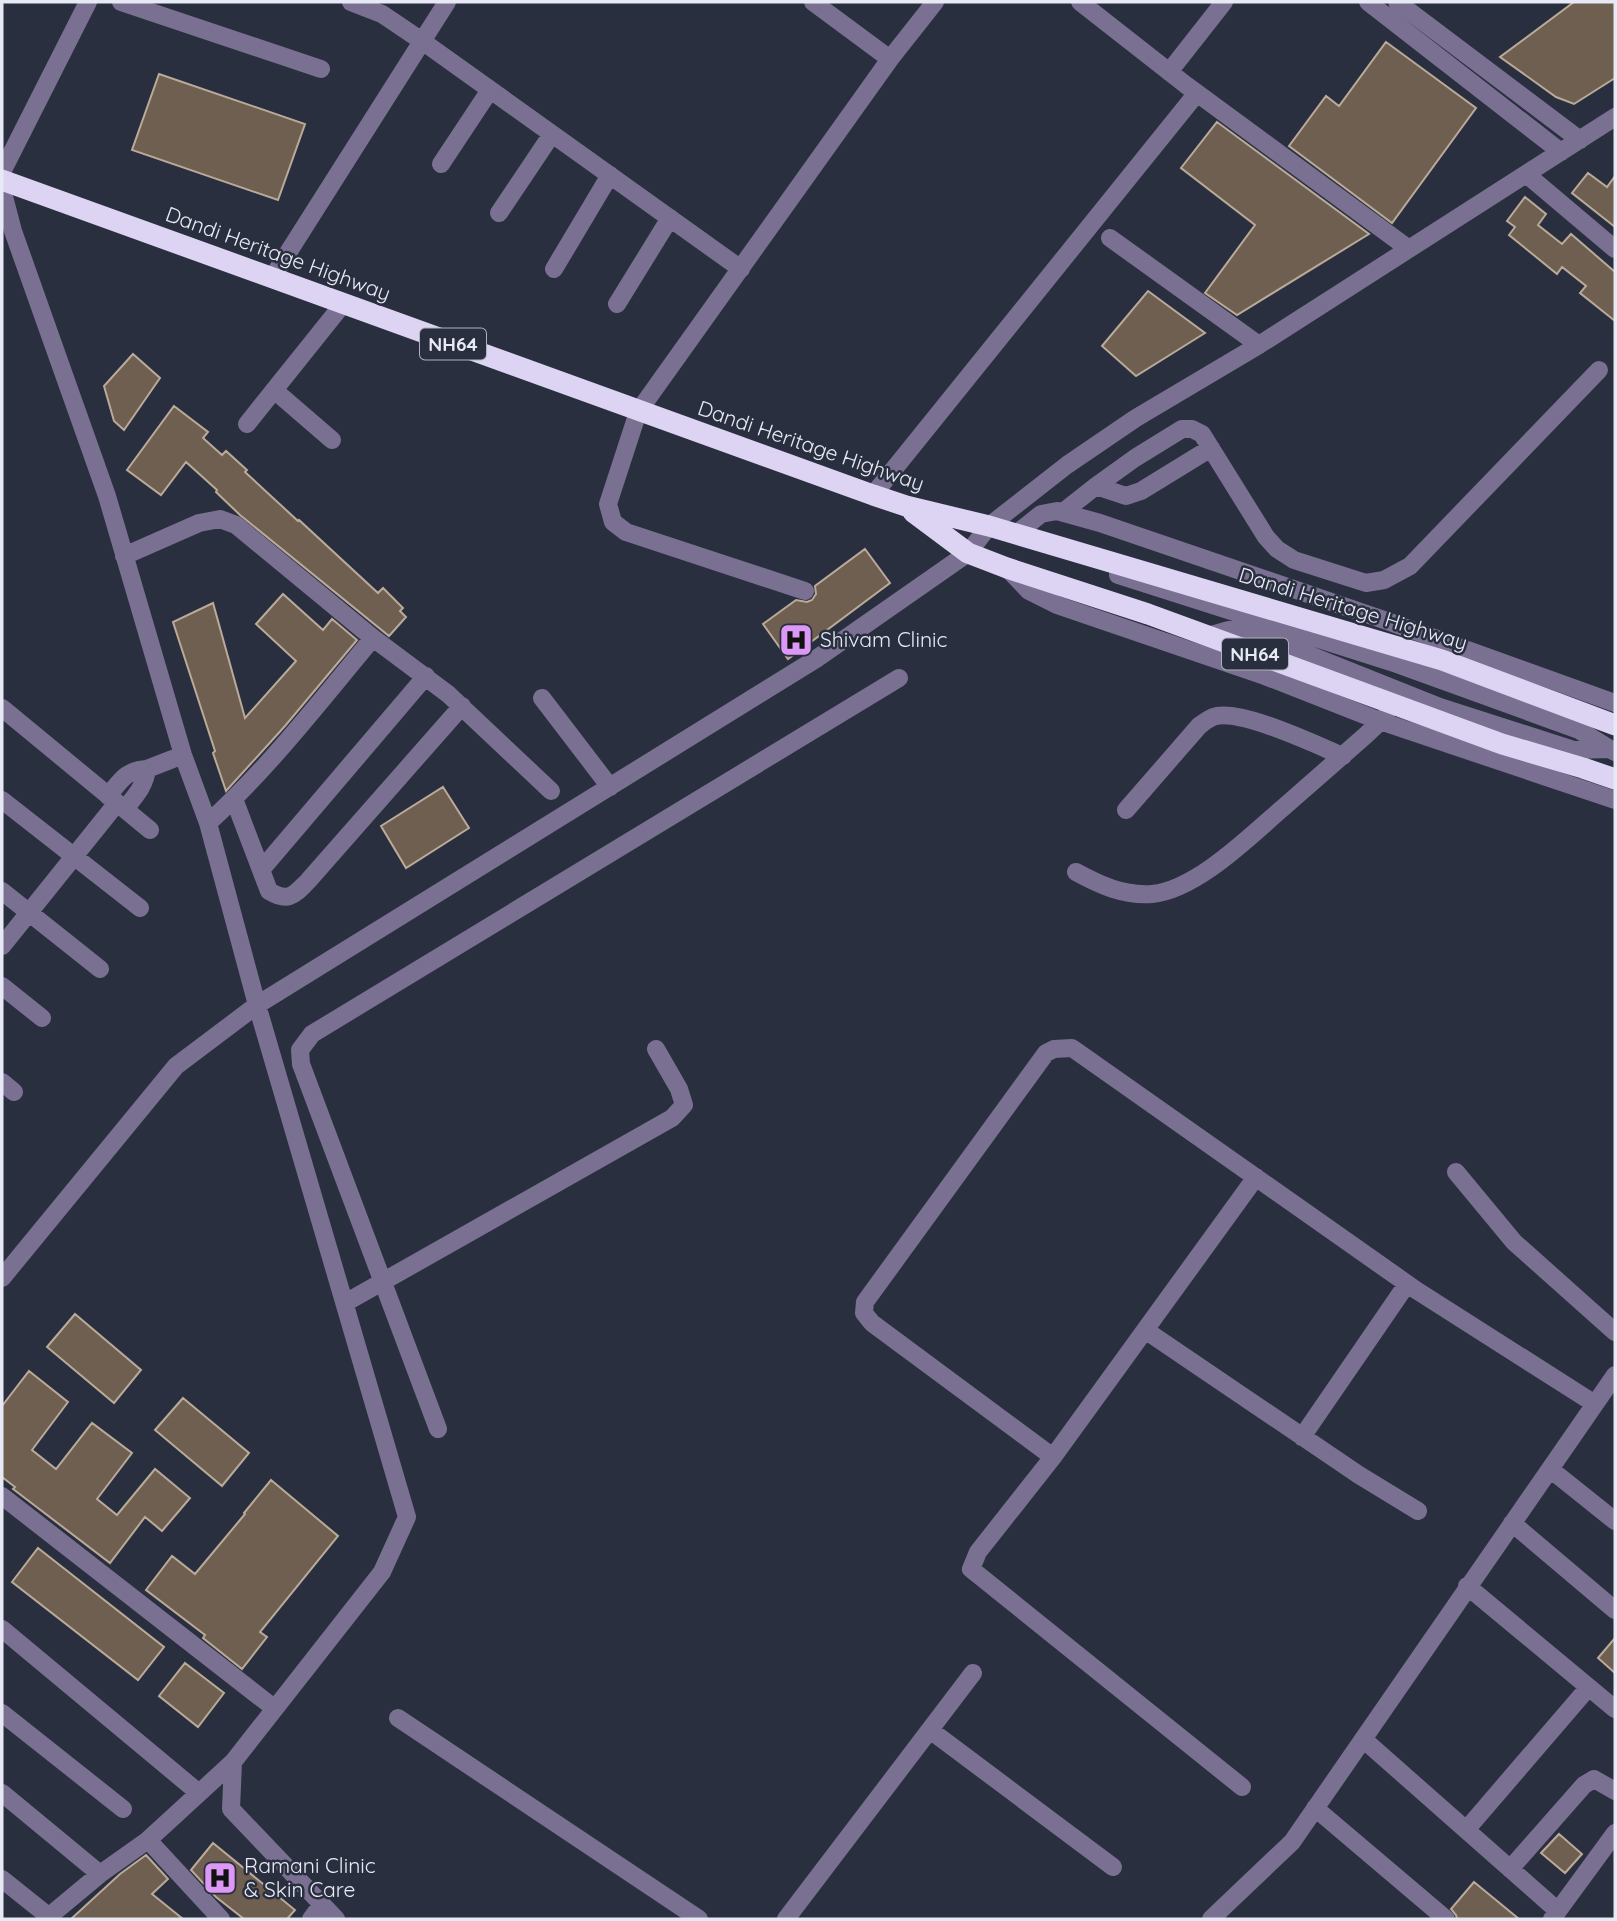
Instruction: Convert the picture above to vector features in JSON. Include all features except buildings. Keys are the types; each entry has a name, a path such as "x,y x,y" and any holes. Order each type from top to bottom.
{"highway":[{"name":"Dandi Heritage Highway","path":"2,180 873,495 1079,552 1442,660 1615,724"},
{"name":"NH64","path":"906,506 968,553 1148,614 1502,744 1615,779"}],"street":[{"path":"2,172 88,2"},
{"path":"121,2 321,69"},
{"path":"351,2 382,14 422,41 741,269"},
{"path":"272,278 447,2"},
{"path":"813,2 890,59"},
{"path":"805,591 626,532 613,522 608,504 638,411 890,59 935,2"},
{"path":"1080,2 1169,72 1409,249"},
{"path":"1169,72 1224,2"},
{"path":"1368,2 1561,152"},
{"path":"1397,2 1580,140"},
{"path":"441,164 490,90"},
{"path":"873,495 1197,93"},
{"path":"2,1278 176,1066 257,1005 816,659 968,553 989,526 1067,465 1136,418 1259,345 1615,117"},
{"path":"499,213 552,134"},
{"path":"1526,174 1615,250"},
{"path":"554,269 610,175"},
{"path":"2,189 8,230 107,496 183,755 208,823 257,1005 407,1517 382,1572 233,1762 148,1840 100,1874 49,1918 2,1879"},
{"path":"617,304 670,218"},
{"path":"1110,238 1259,345"},
{"path":"247,424 343,304"},
{"path":"1063,512 1135,458 1182,429 1192,429 1202,434 1266,537 1277,549 1294,560 1366,583 1384,580 1410,566 1599,370"},
{"path":"274,390 332,440"},
{"path":"1096,486 1126,496 1141,491 1211,448"},
{"path":"1016,534 1041,514 1063,512 1374,617 1615,703"},
{"path":"124,556 199,523 220,519 236,525 373,638 462,706 551,791"},
{"path":"1079,552 1092,565 1106,571 1397,664 1579,730 1612,750"},
{"path":"1007,568 1029,591 1056,605 1265,676 1380,721 1615,800"},
{"path":"1208,636 1229,630 1247,630 1440,707 1574,750 1612,750"},
{"path":"208,823 275,756 373,638"},
{"path":"261,870 426,676"},
{"path":"438,1429 301,1064 300,1050 312,1034 899,678"},
{"path":"542,698 610,787"},
{"path":"234,799 270,891 280,897 292,896 462,706"},
{"path":"1076,872 1106,888 1127,894 1154,894 1182,884 1223,860 1343,756 1396,706"},
{"path":"2,708 150,830"},
{"path":"1126,810 1199,726 1213,716 1228,715 1258,722 1343,756"},
{"path":"2,946 117,803 128,773 135,769 147,769 183,755"},
{"path":"2,800 140,908"},
{"path":"2,891 100,969"},
{"path":"2,986 42,1018"},
{"path":"1053,1457 872,1323 864,1313 865,1302 1046,1053 1054,1049 1072,1048 1407,1284 1595,1404"},
{"path":"345,1303 672,1118 684,1105 679,1089 656,1049"},
{"path":"1455,1172 1514,1242 1615,1332"},
{"path":"1242,1787 971,1569 978,1552 1053,1457 1256,1177"},
{"path":"1302,1437 1407,1284"},
{"path":"1145,1331 1359,1475 1418,1511"},
{"path":"1212,1919 1292,1842 1615,1376"},
{"path":"1550,1469 1615,1521"},
{"path":"2,1496 274,1708"},
{"path":"1512,1523 1615,1610"},
{"path":"1467,1586 1615,1709"},
{"path":"2,1629 199,1793"},
{"path":"786,1919 973,1673"},
{"path":"1466,1830 1588,1688"},
{"path":"2,1713 123,1809"},
{"path":"398,1718 699,1919"},
{"path":"930,1730 1113,1867"},
{"path":"1363,1738 1510,1869 1555,1915 1615,1833"},
{"path":"233,1762 231,1809 317,1912 336,1919"},
{"path":"1510,1869 1584,1785 1594,1779 1615,1791"},
{"path":"2,1793 100,1874"},
{"path":"1315,1808 1446,1919"},
{"path":"148,1840 221,1919"}],"place":[{"name":"Shivam Clinic","path":"796,640"},
{"name":"Ramani Clinic & Skin Care","path":"220,1878"}]}
